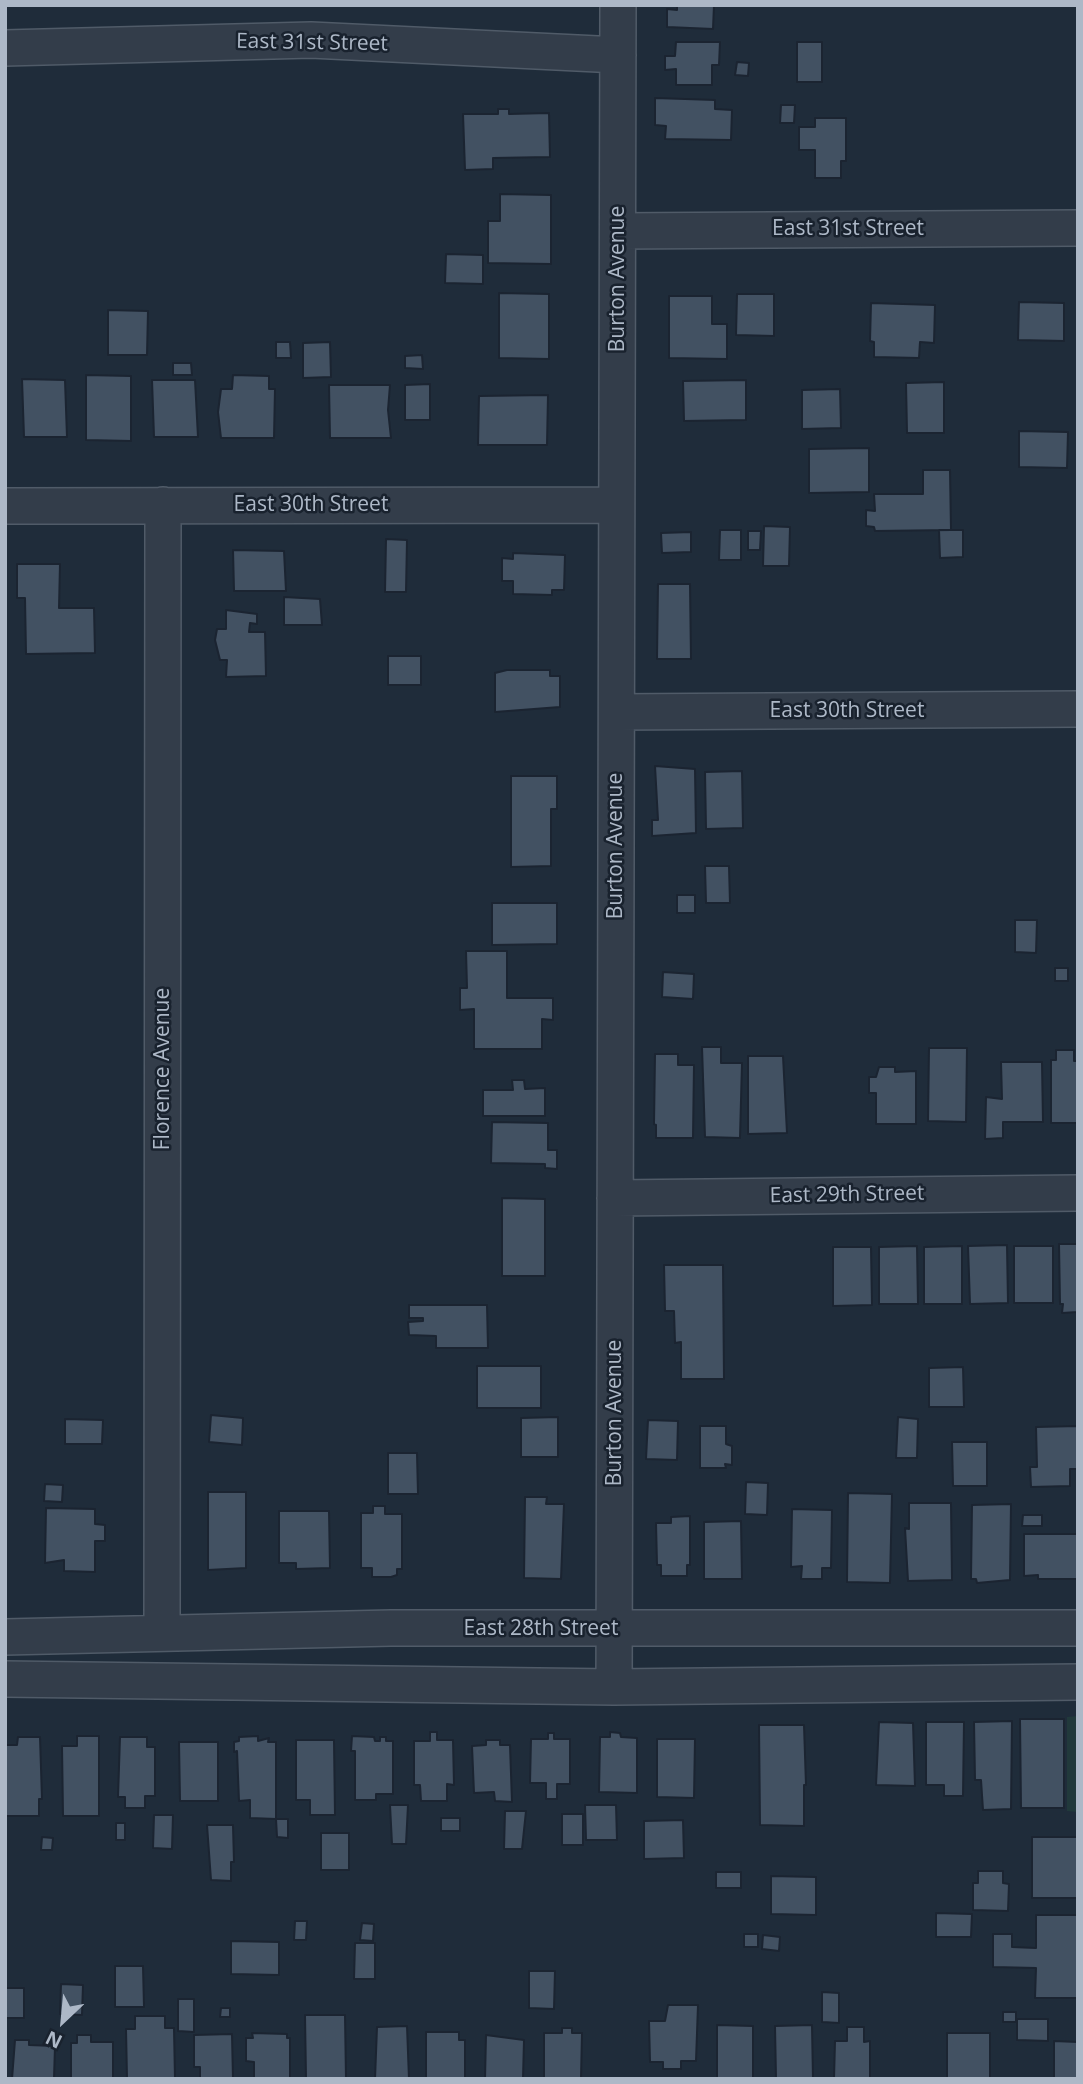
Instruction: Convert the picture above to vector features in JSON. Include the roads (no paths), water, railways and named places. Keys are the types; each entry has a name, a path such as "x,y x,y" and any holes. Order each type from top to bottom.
{"street":[{"name":"Burton Avenue","path":"614,1687 618,5"},
{"name":"East 31st Street","path":"5,48 311,40 618,55"},
{"name":"East 31st Street","path":"619,231 1078,228"},
{"name":"Florence Avenue","path":"162,1633 163,505"},
{"name":"East 30th Street","path":"5,506 616,505"},
{"name":"East 30th Street","path":"617,712 1078,709"},
{"name":"East 29th Street","path":"615,1198 1078,1193"},
{"name":"East 28th Street","path":"5,1637 391,1628 1078,1628"},
{"path":"5,1679 614,1687 1078,1682"}]}
